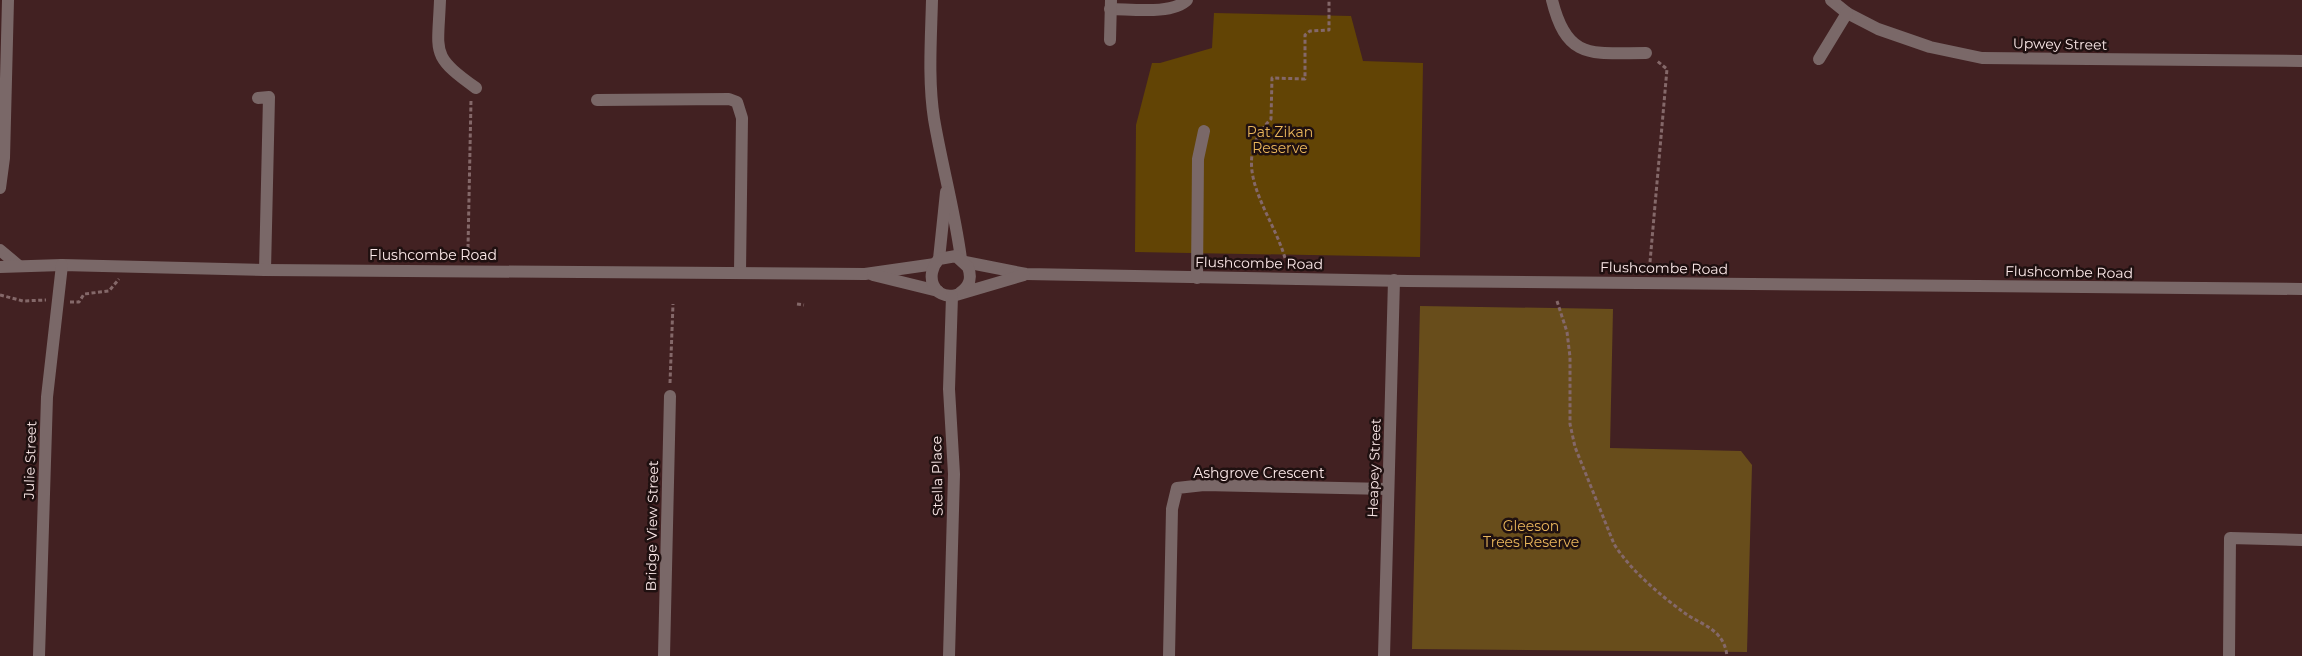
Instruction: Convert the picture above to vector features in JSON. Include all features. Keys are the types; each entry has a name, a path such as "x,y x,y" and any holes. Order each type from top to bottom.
{"street":[{"path":"0,188 4,158 8,0"},
{"path":"440,0 438,47 441,59 453,71 476,88"},
{"path":"932,0 931,89 934,118 963,260 970,273 970,279 965,290 956,295 938,291 931,281 931,275 937,262 947,182"},
{"path":"1110,40 1110,4 1168,9 1181,6 1187,0"},
{"path":"1552,0 1565,35 1578,48 1598,53 1646,52"},
{"name":"Upwey Street","path":"1831,0 1846,13 1878,29 1930,47 1982,58 2302,61"},
{"path":"1819,60 1846,13"},
{"path":"258,98 269,97 266,270"},
{"path":"597,100 729,98 737,102 742,118 740,272"},
{"path":"1197,278 1198,159 1204,131"},
{"path":"0,250 19,266"},
{"path":"937,262 950,256 963,260"},
{"name":"Flushcombe Road","path":"963,260 1026,274 1197,278 2302,289"},
{"name":"Flushcombe Road","path":"0,267 62,265 266,270 866,274 937,262"},
{"name":"Julie Street","path":"39,656 47,397 62,265"},
{"name":"Flushcombe Road","path":"866,274 938,291"},
{"name":"Flushcombe Road","path":"956,295 1026,274"},
{"name":"Heapey Street","path":"1384,656 1394,280"},
{"name":"Stella Place","path":"949,656 954,474 949,389 956,295"},
{"name":"Bridge View Street","path":"664,656 670,396"},
{"name":"Ashgrove Crescent","path":"1169,656 1172,509 1177,488 1204,485 1388,489"},
{"path":"2229,656 2230,538 2302,540"}],"path":[{"path":"1285,258 1253,178 1250,161 1252,148 1271,119 1272,78 1305,78 1306,35 1310,31 1329,30 1329,0"},
{"path":"1646,52 1667,69 1650,262"},
{"path":"468,248 469,104 476,88"},
{"path":"78,302 84,294 109,291 129,267"},
{"path":"0,295 23,301 41,300"},
{"path":"1557,301 1567,332 1570,357 1570,424 1575,448 1614,544 1634,569 1685,613 1716,634 1725,644 1727,656"},
{"path":"670,396 672,304"},
{"path":"797,304 804,305"}],"green space":[{"name":"Pat Zikan Reserve","path":"1214,13 1351,16 1363,61 1423,63 1420,257 1135,252 1136,125 1152,63 1160,63 1212,48"},
{"name":"Gleeson Trees Reserve","path":"1420,306 1613,309 1610,448 1741,451 1752,465 1747,652 1412,649"}]}
